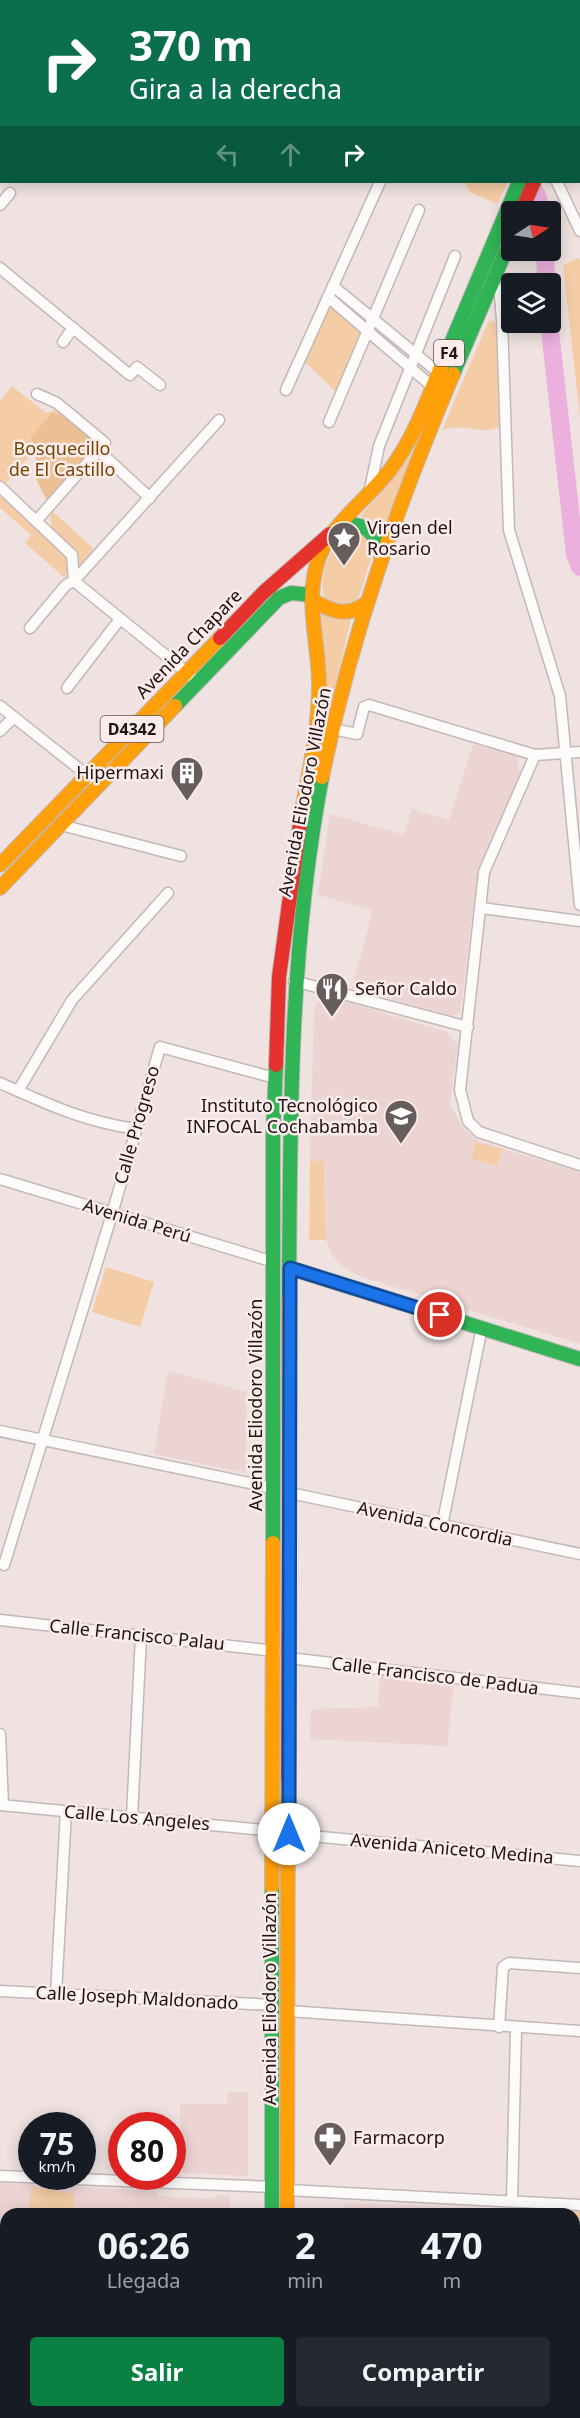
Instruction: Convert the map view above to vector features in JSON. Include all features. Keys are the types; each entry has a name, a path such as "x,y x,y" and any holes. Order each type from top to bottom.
{"main road":[{"name":"F4","path":"312,598 320,555 337,528 389,471 410,440 440,374 519,183"},
{"path":"526,201 534,183"},
{"name":"F4","path":"365,604 381,556 502,261"},
{"path":"337,528 357,523 367,526 378,541 381,556"},
{"name":"Avenida Chapare","path":"0,888 98,786 264,592 337,528"},
{"path":"264,592 276,601 291,593 312,598 328,610 342,614 357,610 365,604"},
{"name":"Avenida Eliodoro Villazón","path":"272,2208 275,1078 279,977 288,902 297,836 318,727 317,649 312,598"},
{"name":"Avenida Chapare","path":"0,865 87,775 276,601"},
{"name":"Avenida Eliodoro Villazón","path":"287,2208 290,1080 294,981 308,856 333,729 365,604"},
{"path":"290,1268 580,1359"}],"street":[{"path":"286,390 380,183"},
{"path":"556,183 580,231"},
{"path":"0,205 10,193"},
{"path":"329,422 419,210"},
{"path":"369,492 379,446 455,256"},
{"path":"0,268 130,375 137,367 160,385"},
{"path":"493,282 501,295 509,530 560,696 580,905"},
{"path":"330,291 373,319 440,374"},
{"path":"330,291 368,331 434,388"},
{"path":"63,342 73,328"},
{"path":"37,394 57,403 105,443 37,520"},
{"path":"30,628 66,585 74,580 219,420"},
{"path":"99,451 150,498"},
{"path":"0,487 72,555 74,580 192,677"},
{"path":"67,688 120,619"},
{"path":"333,729 357,734 364,707 369,705 536,755 580,752"},
{"path":"0,706 98,786"},
{"path":"0,731 14,717"},
{"path":"536,755 484,872 460,1090 468,1121 479,1132 580,1165"},
{"path":"61,825 181,856"},
{"path":"18,1091 72,1000 168,894"},
{"path":"481,908 580,921"},
{"path":"294,981 468,1028"},
{"name":"Calle Progreso","path":"4,1565 41,1438 112,1214 159,1047 275,1078"},
{"path":"0,1083 92,1122 136,1129"},
{"name":"Avenida Perú","path":"0,1179 274,1262"},
{"path":"442,1526 482,1328"},
{"path":"0,1431 273,1488"},
{"name":"Avenida Concordia","path":"290,1493 580,1554"},
{"name":"Calle Francisco Palau","path":"0,1620 275,1651"},
{"path":"132,1817 141,1636"},
{"name":"Calle Francisco de Padua","path":"289,1658 580,1693"},
{"path":"0,1734 2,1805"},
{"name":"Calle Los Angeles","path":"2,1805 274,1831"},
{"path":"56,1994 66,1811"},
{"name":"Avenida Aniceto Medina","path":"289,1834 580,1861"},
{"path":"499,2026 503,1967 509,1963 580,1968"},
{"name":"Calle Joseph Maldonado","path":"0,1991 273,2005"},
{"path":"288,2011 580,2031"},
{"path":"512,2202 516,2028"},
{"path":"0,2176 272,2187"},
{"path":"287,2190 580,2205"}],"shaded area":[{"path":"473,744 511,753 517,757 520,773 478,872 460,1012 453,1016 352,988 373,910 318,895 330,814 404,835 412,809 449,820"},
{"path":"328,996 447,1032 458,1045 450,1103 463,1129 481,1142 580,1172 580,1344 359,1276 343,1267 333,1256 326,1240 324,1161 310,1161 314,1010 317,1002"},
{"path":"168,1371 247,1392 246,1473 154,1454"},
{"path":"380,1673 454,1683 447,1746 310,1739 311,1709 378,1707"},
{"path":"228,2092 248,2092 248,2176 186,2173 186,2112 180,2112 180,2104 227,2104"},
{"path":"0,2183 18,2184 18,2190 96,2190 96,2188 156,2191 159,2196 214,2199 217,2194 230,2196 230,2208 0,2208"},
{"path":"345,2203 484,2208 345,2208"}],"green space":[{"path":"465,183 508,183 497,204 470,192"},
{"path":"577,258 580,260 580,418 563,266"},
{"path":"334,306 362,331 338,394 305,362 327,310"},
{"path":"493,320 496,325 502,426 485,430 451,428 442,430 488,322"},
{"path":"12,386 46,413 58,409 95,440 95,447 67,480 34,452 4,485 0,481 0,401"},
{"name":"Bosquecillo de El Castillo","path":"52,413 70,420 87,434 91,444 88,449 94,462 60,501 47,501 35,477 36,449 31,437"},
{"path":"430,417 383,533 371,520 360,516 400,470"},
{"path":"0,496 64,552 68,562 66,579 25,543 31,535 0,508"},
{"path":"50,509 94,549 81,565 77,562 74,550 51,526"},
{"path":"347,529 366,533 374,550 359,596 351,606 326,601 322,582 326,563"},
{"path":"320,611 351,620 332,700 328,700"},
{"path":"476,1142 502,1149 497,1166 471,1159"},
{"path":"310,1161 324,1161 326,1240 309,1240"},
{"path":"106,1267 154,1282 140,1327 92,1312"},
{"path":"32,2190 75,2194 73,2208 29,2208"}],"waterway":[{"path":"530,183 538,201"},
{"path":"545,261 546,273"},
{"path":"550,333 575,554 580,567"}],"traffic: fast":[{"path":"449,348 519,183"},
{"path":"453,374 501,261"},
{"path":"339,526 355,525 368,530 376,540 381,556"},
{"path":"175,706 279,598 291,593 312,595"},
{"path":"289,1299 291,1103 297,972 311,842 322,777"},
{"path":"273,1543 273,1133 276,1065"},
{"path":"290,1268 580,1359"},
{"path":"272,1887 272,2208"}],"traffic: slow":[{"path":"301,816 319,702 312,596 316,567 328,539 337,527 380,482 400,456 423,411 449,348"},
{"path":"322,777 347,673 377,572 413,473 453,374"},
{"path":"312,600 345,612 365,604"},
{"path":"0,865 220,638"},
{"path":"0,888 175,706"},
{"path":"289,1299 289,1536"},
{"path":"272,1887 273,1543"},
{"path":"287,2208 288,1778"}],"traffic: jam":[{"path":"526,201 534,183"},
{"path":"220,638 264,592 330,534"},
{"path":"276,1065 279,977 301,816"},
{"path":"288,1778 289,1536"}],"place":[{"name":"Virgen del Rosario","path":"344,567"},
{"name":"Hipermaxi","path":"187,802"},
{"name":"Señor Caldo","path":"332,1018"},
{"name":"Instituto Tecnológico INFOCAL Cochabamba","path":"401,1145"},
{"name":"Farmacorp","path":"330,2167"}],"route":[{"path":"289,1834 290,1268 440,1315"}]}
